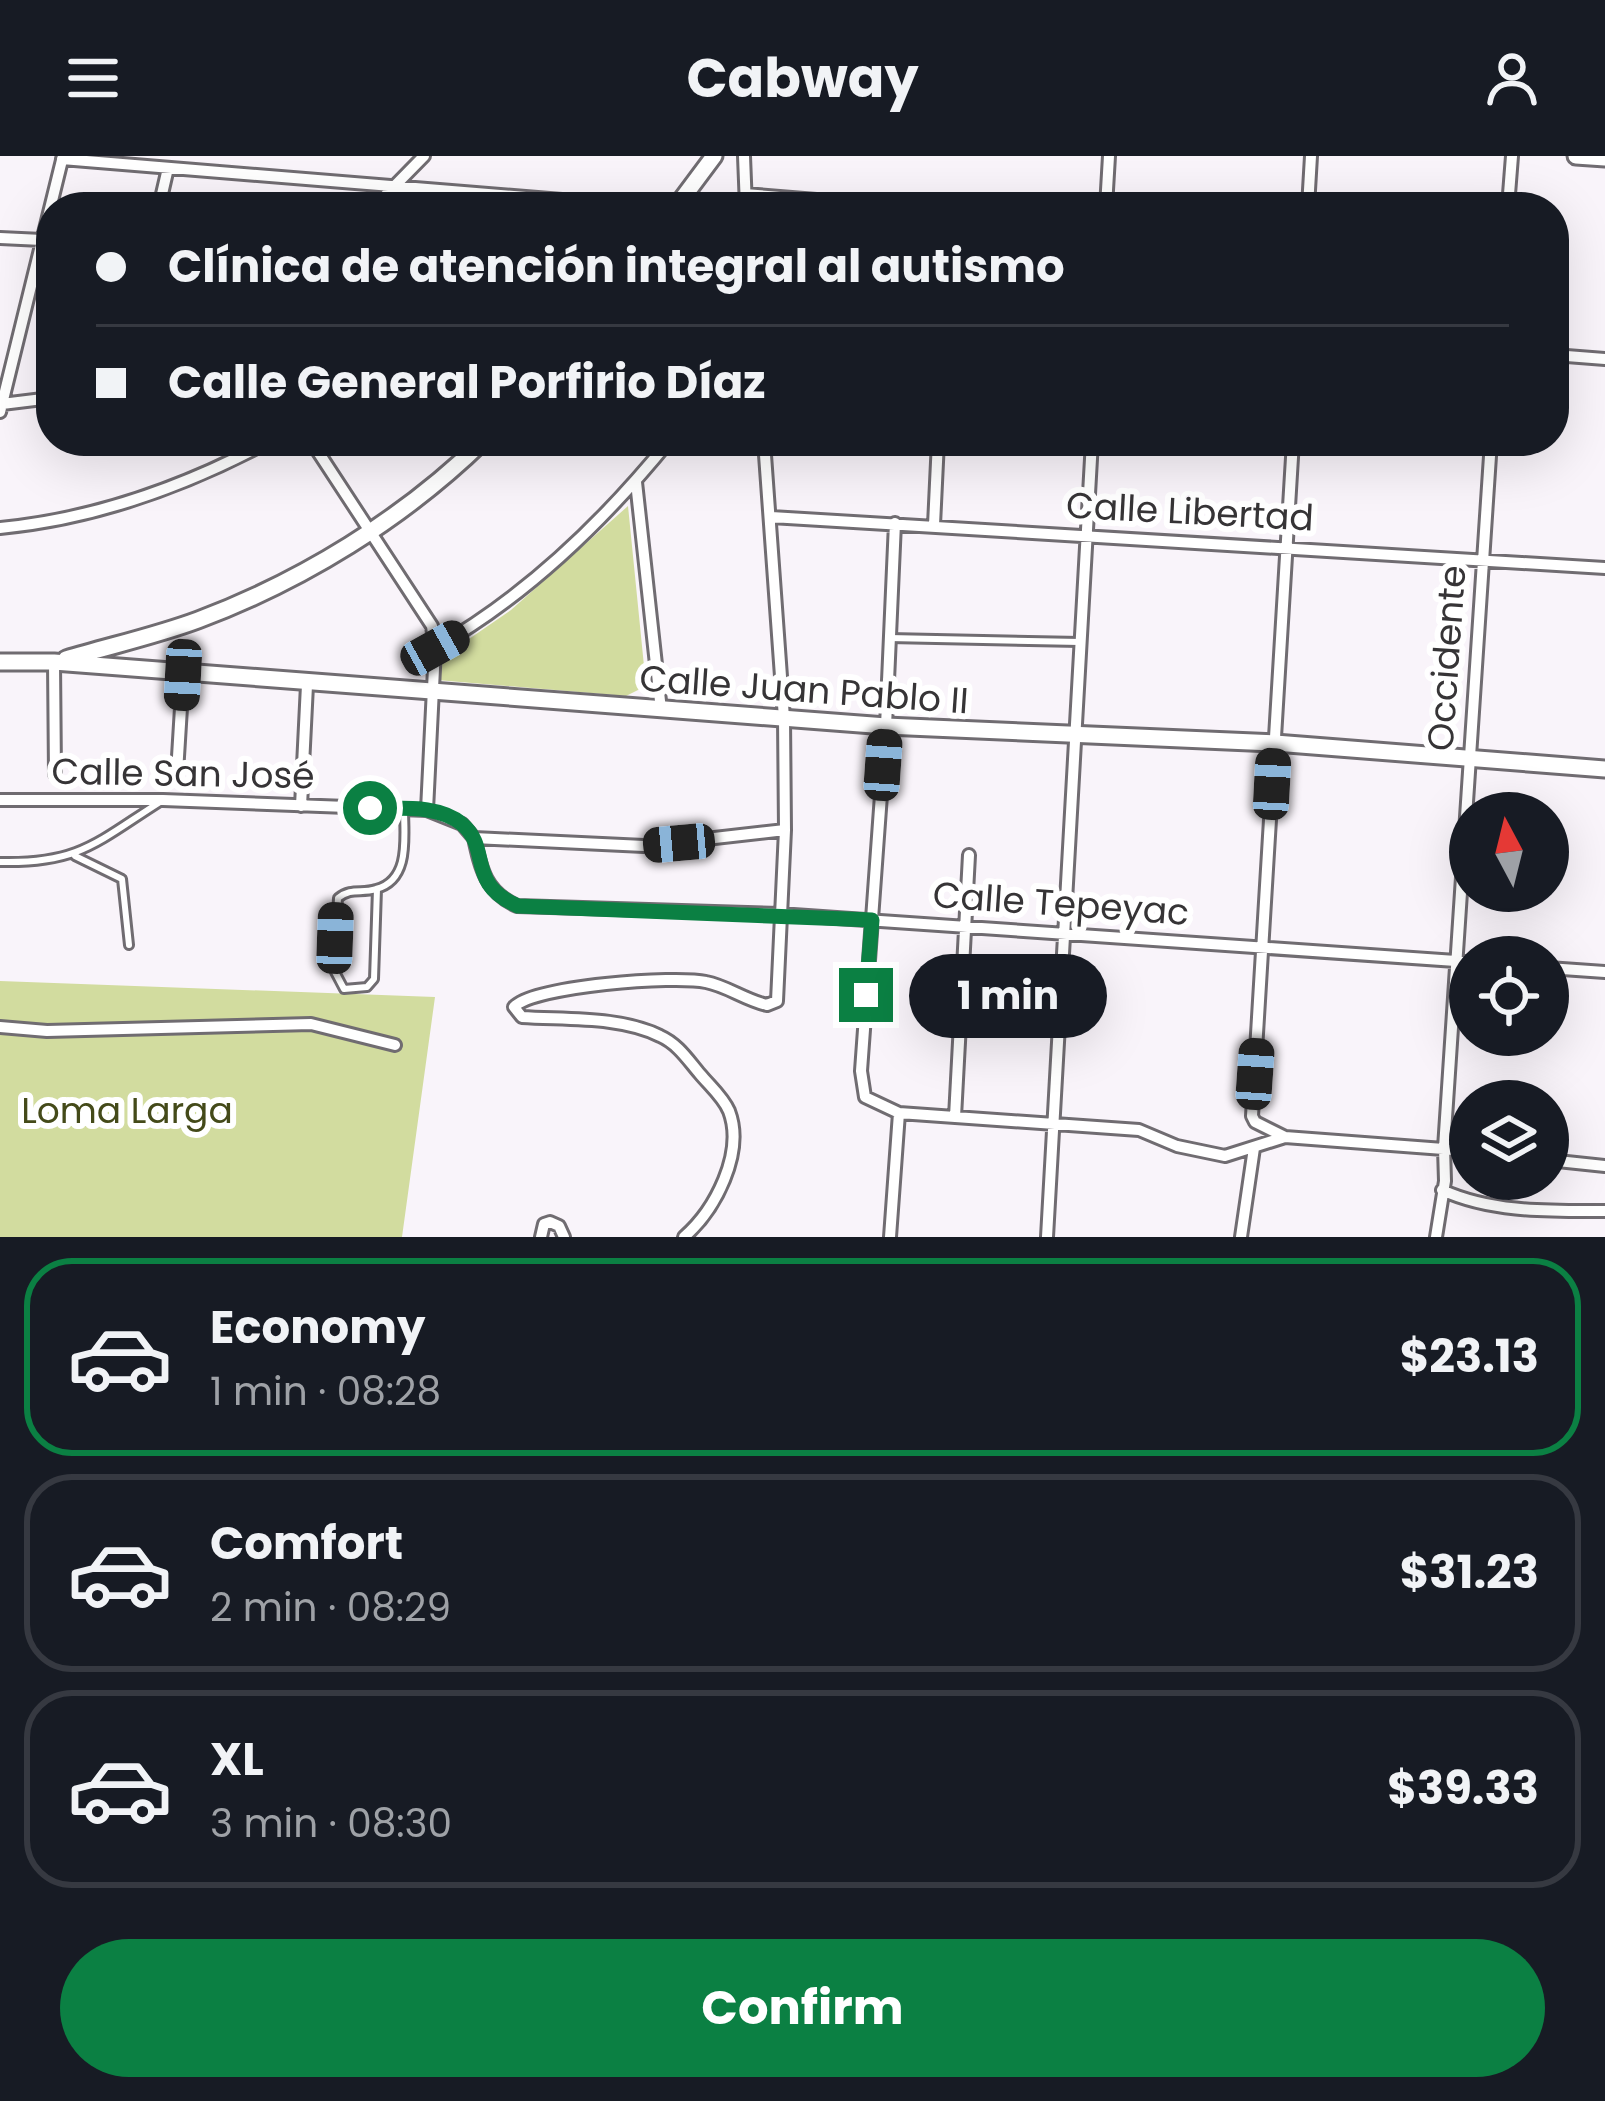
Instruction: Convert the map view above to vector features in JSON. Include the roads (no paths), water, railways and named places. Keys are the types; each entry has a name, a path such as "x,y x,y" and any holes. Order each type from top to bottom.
{"street":[{"path":"390,192 424,156"},
{"path":"687,192 714,156"},
{"path":"744,156 745,192"},
{"path":"1107,192 1109,156"},
{"path":"1309,192 1311,156"},
{"path":"1509,192 1512,156"},
{"path":"1576,156 1605,158"},
{"path":"54,192 62,158 451,192"},
{"path":"162,192 168,168"},
{"path":"0,238 36,240"},
{"path":"36,265 1,408 36,401"},
{"path":"1569,357 1605,359"},
{"path":"0,528 83,514 165,490 237,456"},
{"path":"321,456 432,626 427,810"},
{"path":"55,774 54,662 196,621 266,591 371,531 468,456"},
{"path":"435,648 526,586 636,482 657,456"},
{"path":"684,1237 699,1224 720,1188 733,1139 726,1104 663,1037 593,1022 522,1017 514,1007 530,997 581,987 670,980 707,982 771,1005 777,1000 785,830 784,718 765,456"},
{"path":"934,525 937,456"},
{"path":"1047,1237 1091,456"},
{"path":"1292,456 1252,1116 1285,1137 1449,1149"},
{"name":"Occidente","path":"1464,936 1468,758 1490,456"},
{"path":"636,482 661,710"},
{"name":"Calle Libertad","path":"771,518 1605,568"},
{"path":"895,523 862,1089 872,1103 899,1113 1139,1130 1177,1146 1225,1156 1285,1137"},
{"name":"Calle Juan Pablo II","path":"0,662 54,662 886,726 1275,743 1605,769"},
{"path":"178,773 183,675"},
{"path":"301,806 307,685"},
{"name":"Calle San José","path":"0,800 163,800 427,810 462,824 473,838 644,847 785,830"},
{"name":"Calle Tepeyac","path":"473,838 490,889 518,906 779,914 1449,961"},
{"path":"955,1117 969,855"},
{"path":"1569,969 1605,972"},
{"path":"0,1027 311,1024 395,1045"},
{"name":"Occidente","path":"1436,1237 1453,1056"},
{"path":"890,1237 899,1113"},
{"path":"1241,1237 1254,1148"},
{"path":"1569,1162 1605,1166"},
{"path":"1442,1190 1495,1206 1605,1211"},
{"path":"541,1237 544,1224 550,1222 559,1226 564,1237"}],"lane":[{"path":"889,638 1081,642"},
{"path":"0,862 36,863 75,856 163,800"},
{"path":"376,889 374,979 368,987 344,989 334,970 338,898 392,880 404,858 404,809"},
{"path":"75,856 122,879 129,946"}],"park label":[{"name":"Loma Larga","path":"127,1110"}]}
